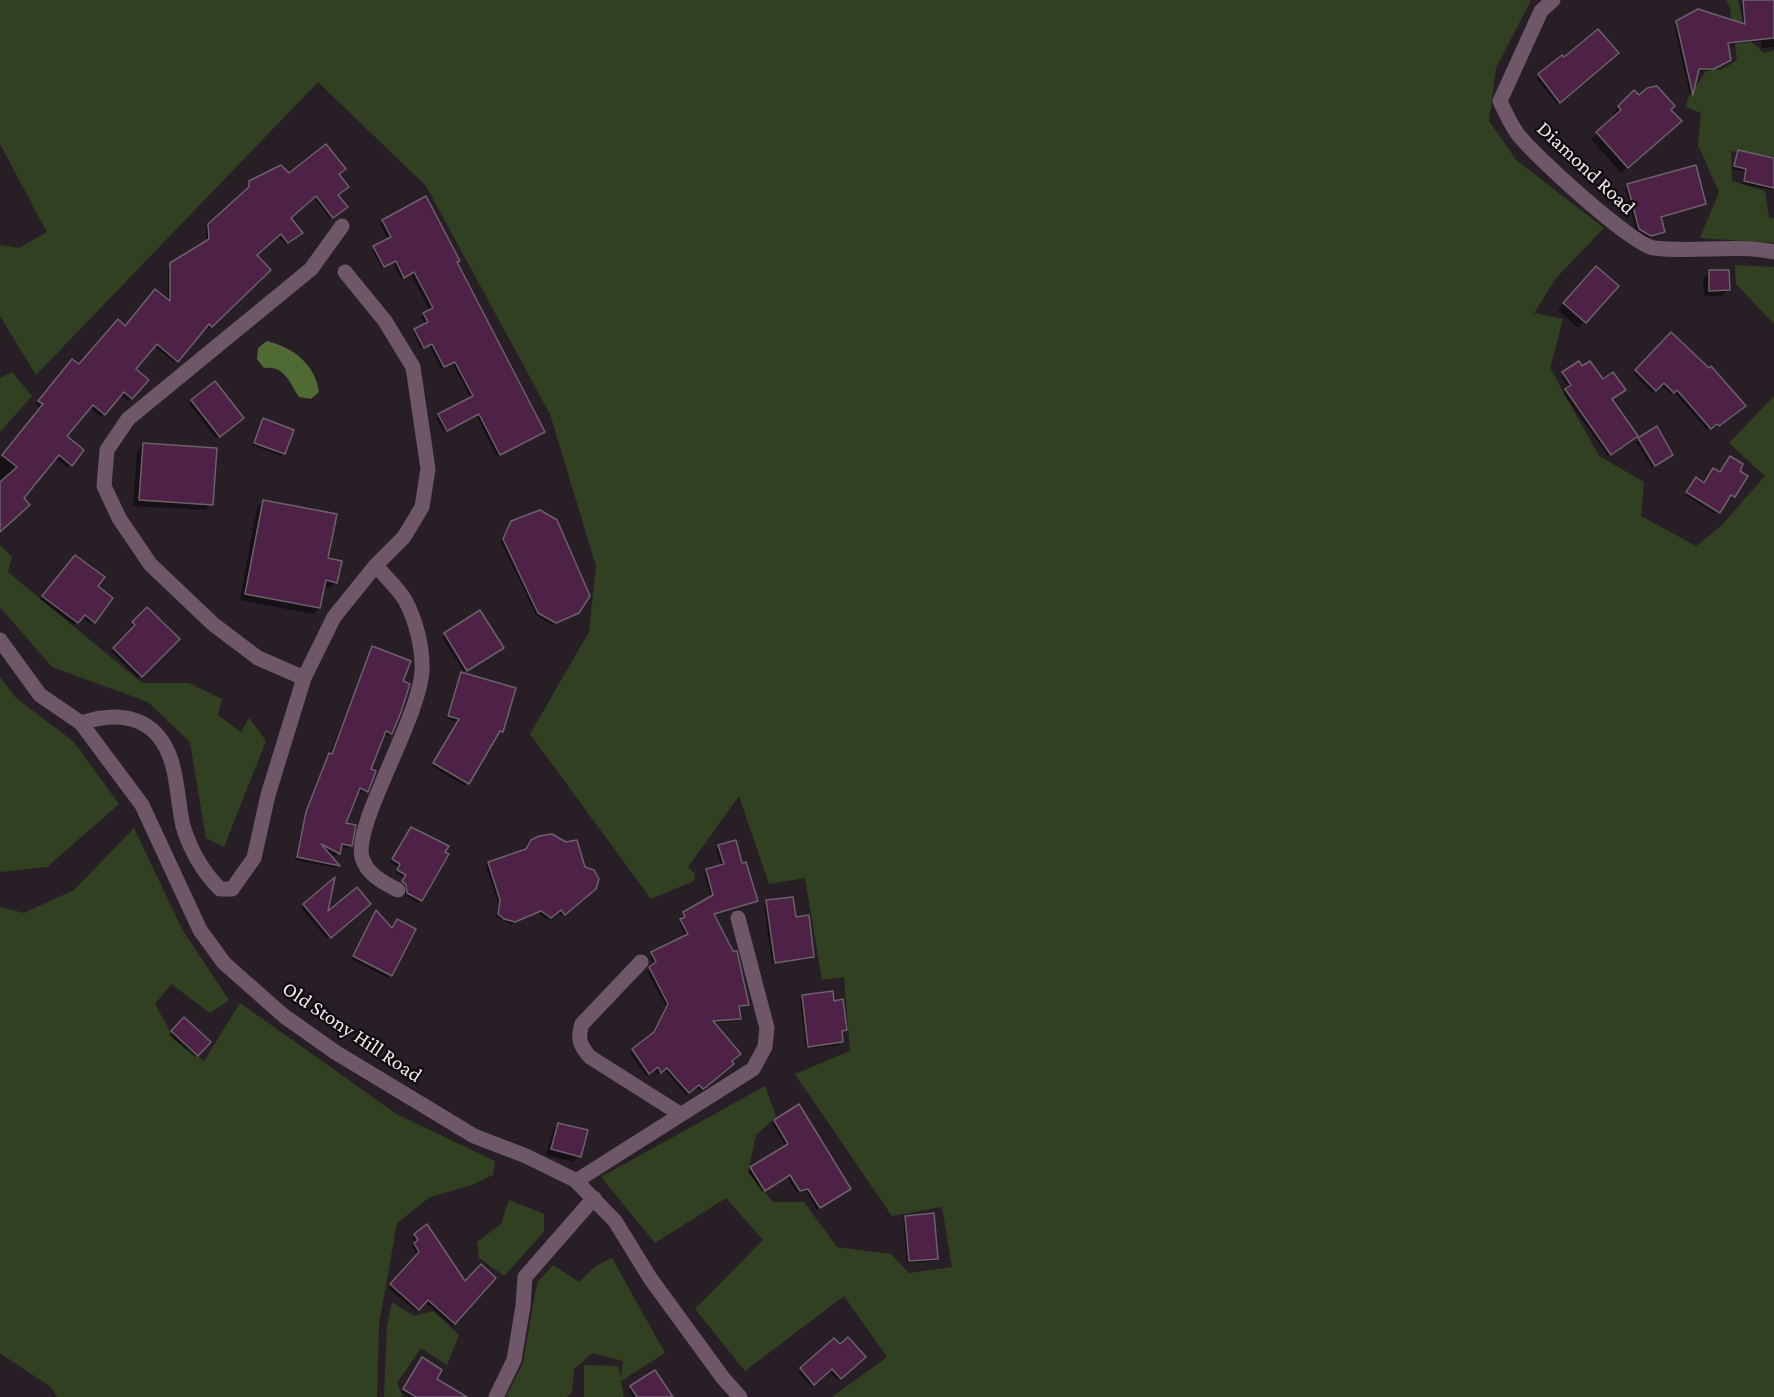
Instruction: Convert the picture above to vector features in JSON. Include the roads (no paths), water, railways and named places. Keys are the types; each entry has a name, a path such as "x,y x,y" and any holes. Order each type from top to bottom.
{"street":[{"name":"Diamond Road","path":"1553,0 1541,11 1500,101 1519,136 1613,224 1635,240 1654,248 1749,247 1774,252"},
{"path":"304,678 258,658 213,624 150,564 119,518 104,486 106,450 128,419 310,269 342,226"},
{"path":"81,723 104,716 122,716 139,720 159,737 174,768 183,826 197,859 220,889 232,889 254,858 268,795 304,678 334,617 376,566 404,537 422,507 428,469 413,367 385,321 345,272"},
{"path":"376,566 405,600 418,632 422,670 416,705 363,833 362,857 377,879 398,890"},
{"name":"Old Stony Hill Road","path":"0,639 40,695 81,723 142,805 200,930 224,963 284,1016 345,1058 474,1136 526,1156 576,1181 615,1221 650,1278 723,1378 740,1397"},
{"path":"576,1181 753,1069 765,1047 767,1028 738,918"},
{"path":"641,962 582,1024 579,1033 581,1047 590,1057 680,1114"},
{"path":"496,1397 514,1360 523,1306 525,1277 594,1198"}]}
